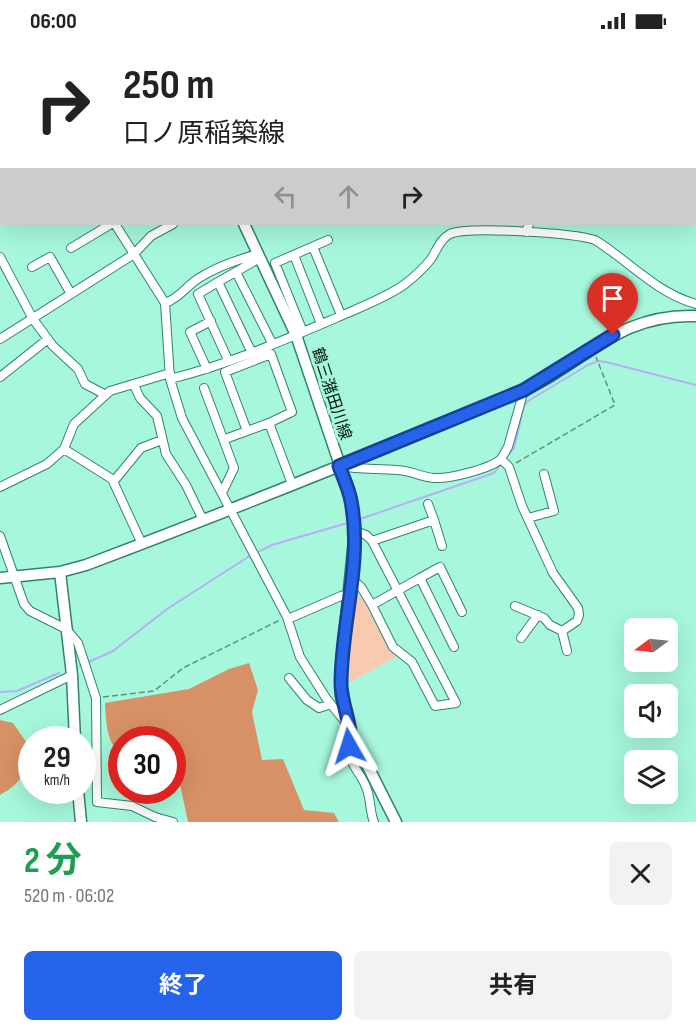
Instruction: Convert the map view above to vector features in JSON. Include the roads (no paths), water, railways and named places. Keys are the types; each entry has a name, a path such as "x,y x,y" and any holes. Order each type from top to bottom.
{"main road":[{"name":"鶴三潴田川線","path":"244,225 299,333 339,466 351,498 355,531 341,668 341,696 349,729 396,822"},
{"path":"0,578 60,572 142,544 524,390 613,335 664,317 696,316"},
{"path":"60,572 72,675 74,726"},
{"path":"79,804 81,822"}],"street":[{"path":"71,248 111,225"},
{"path":"114,225 165,303 170,376 182,418 287,618 300,657 349,729 349,756 368,790 374,822"},
{"path":"0,339 134,254 151,236 171,225"},
{"path":"526,232 529,225"},
{"path":"0,486 47,464 64,449 74,424 117,388 207,369 341,315 404,285 430,259 448,235 465,231 526,232 595,240 664,290 680,300 696,304"},
{"path":"299,333 275,263 328,240"},
{"path":"313,247 341,315"},
{"path":"294,255 321,324"},
{"path":"165,303 174,299 209,272 231,262 259,256"},
{"path":"228,360 198,294 259,256"},
{"path":"0,257 33,319 48,339 78,369 85,384 106,395"},
{"path":"32,267 50,257 71,294"},
{"path":"236,272 273,343"},
{"path":"218,282 251,351"},
{"path":"207,369 190,332 211,321"},
{"path":"0,377 48,339"},
{"path":"225,439 247,431 269,423 292,412 271,354 225,372 247,431"},
{"path":"134,385 140,398 157,416 166,454 186,485 203,520"},
{"path":"204,388 234,468 222,493"},
{"path":"339,466 357,469 400,470 434,478 492,465 501,459 508,447 524,390"},
{"path":"269,423 292,484"},
{"path":"114,481 141,448 162,441"},
{"path":"64,449 114,481 142,544"},
{"path":"501,459 509,467 528,518 553,573 578,609 577,621 562,631"},
{"path":"528,518 554,511 544,474"},
{"path":"428,504 442,546"},
{"path":"372,541 434,520"},
{"path":"351,578 362,586 393,647 412,662 435,706 456,703 372,541 366,535 355,531"},
{"path":"0,536 24,604 30,611 66,629 78,643 96,698 97,802 132,806 155,817 173,822"},
{"path":"372,605 440,567 462,612"},
{"path":"420,578 454,647"},
{"path":"287,618 350,594"},
{"path":"515,606 538,615 562,631 567,651"},
{"path":"520,638 538,615"},
{"path":"0,710 72,675"},
{"path":"289,678 313,705 319,708 331,704"}],"waterway":[{"path":"357,520 494,473 514,448 524,406 528,401 598,361 696,385"},
{"path":"80,666 113,651 167,609 248,557 272,545 351,522"},
{"path":"0,692 17,691 59,673"}]}
